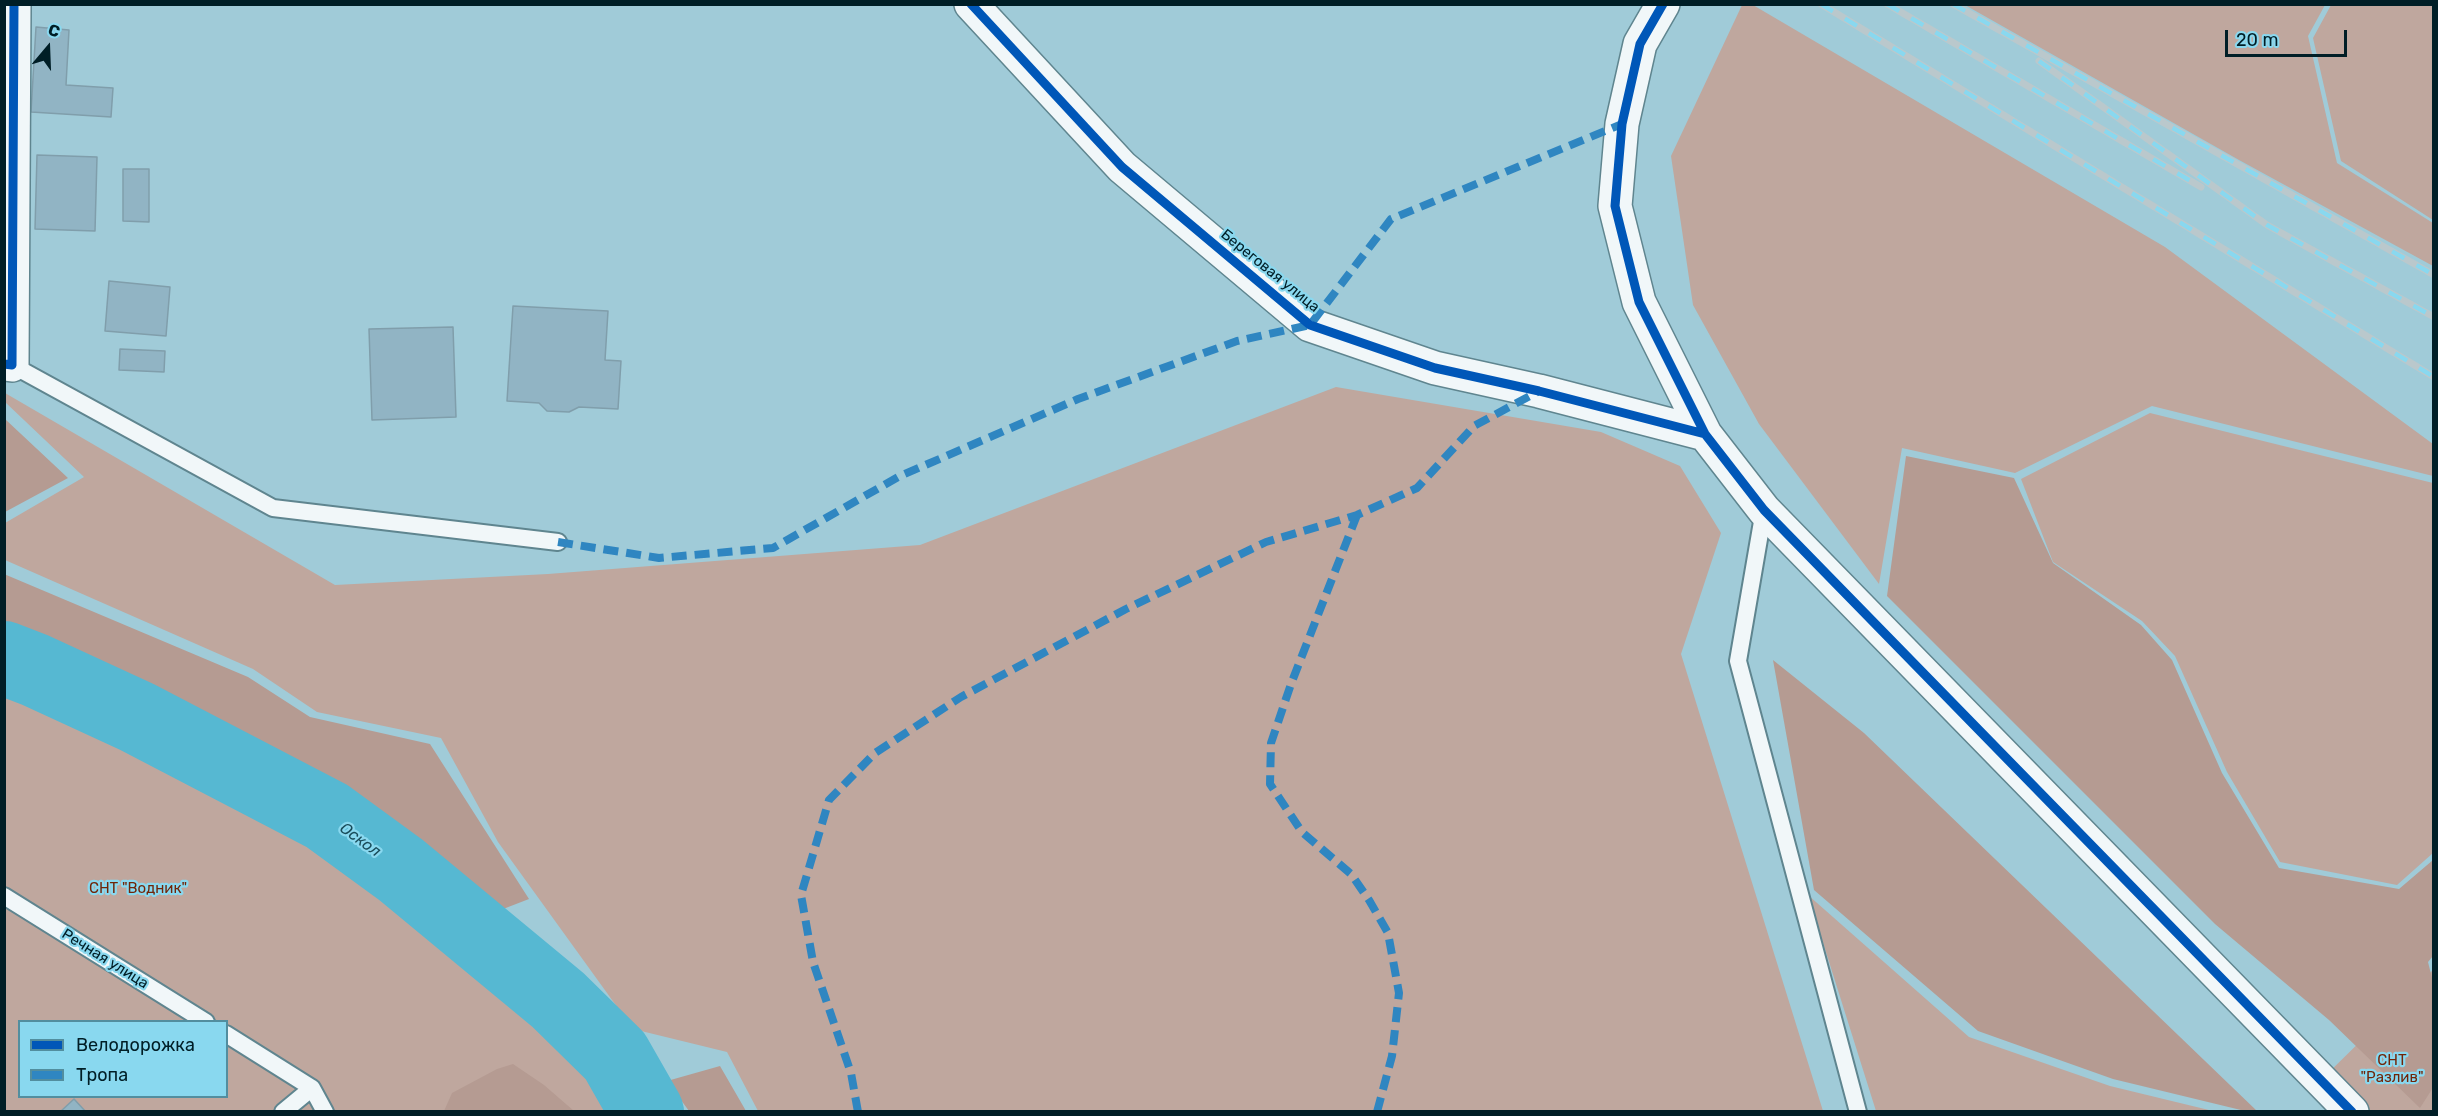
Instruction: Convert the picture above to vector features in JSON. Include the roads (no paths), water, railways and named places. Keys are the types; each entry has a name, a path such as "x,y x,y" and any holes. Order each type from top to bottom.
{"street":[{"path":"8,364 14,4"},
{"name":"Береговая улица","path":"971,4 1122,167 1310,325 1435,368 1539,391 1705,434"},
{"path":"1663,4 1640,44 1622,124 1615,206 1639,302 1705,434 1764,510 2352,1112"}],"lane":[{"path":"8,364 273,508 558,542"},
{"path":"1764,510 1738,661 1857,1112"},
{"name":"Речная улица","path":"4,896 203,1020"},
{"path":"228,1035 312,1088 325,1112"},
{"path":"283,1112 312,1088"}],"waterway":[{"name":"Оскол","path":"4,658 137,717 327,816 401,870 558,1000 615,1056 647,1112"}],"railway":[{"path":"1821,4 2434,377"},
{"path":"1887,4 2201,187"},
{"path":"1953,4 2434,275"},
{"path":"2039,61 2267,225 2434,317"}],"park label":[{"name":"СНТ \"Водник\"","path":"138,889"},
{"name":"СНТ \"Разлив\"","path":"2392,1070"}]}
